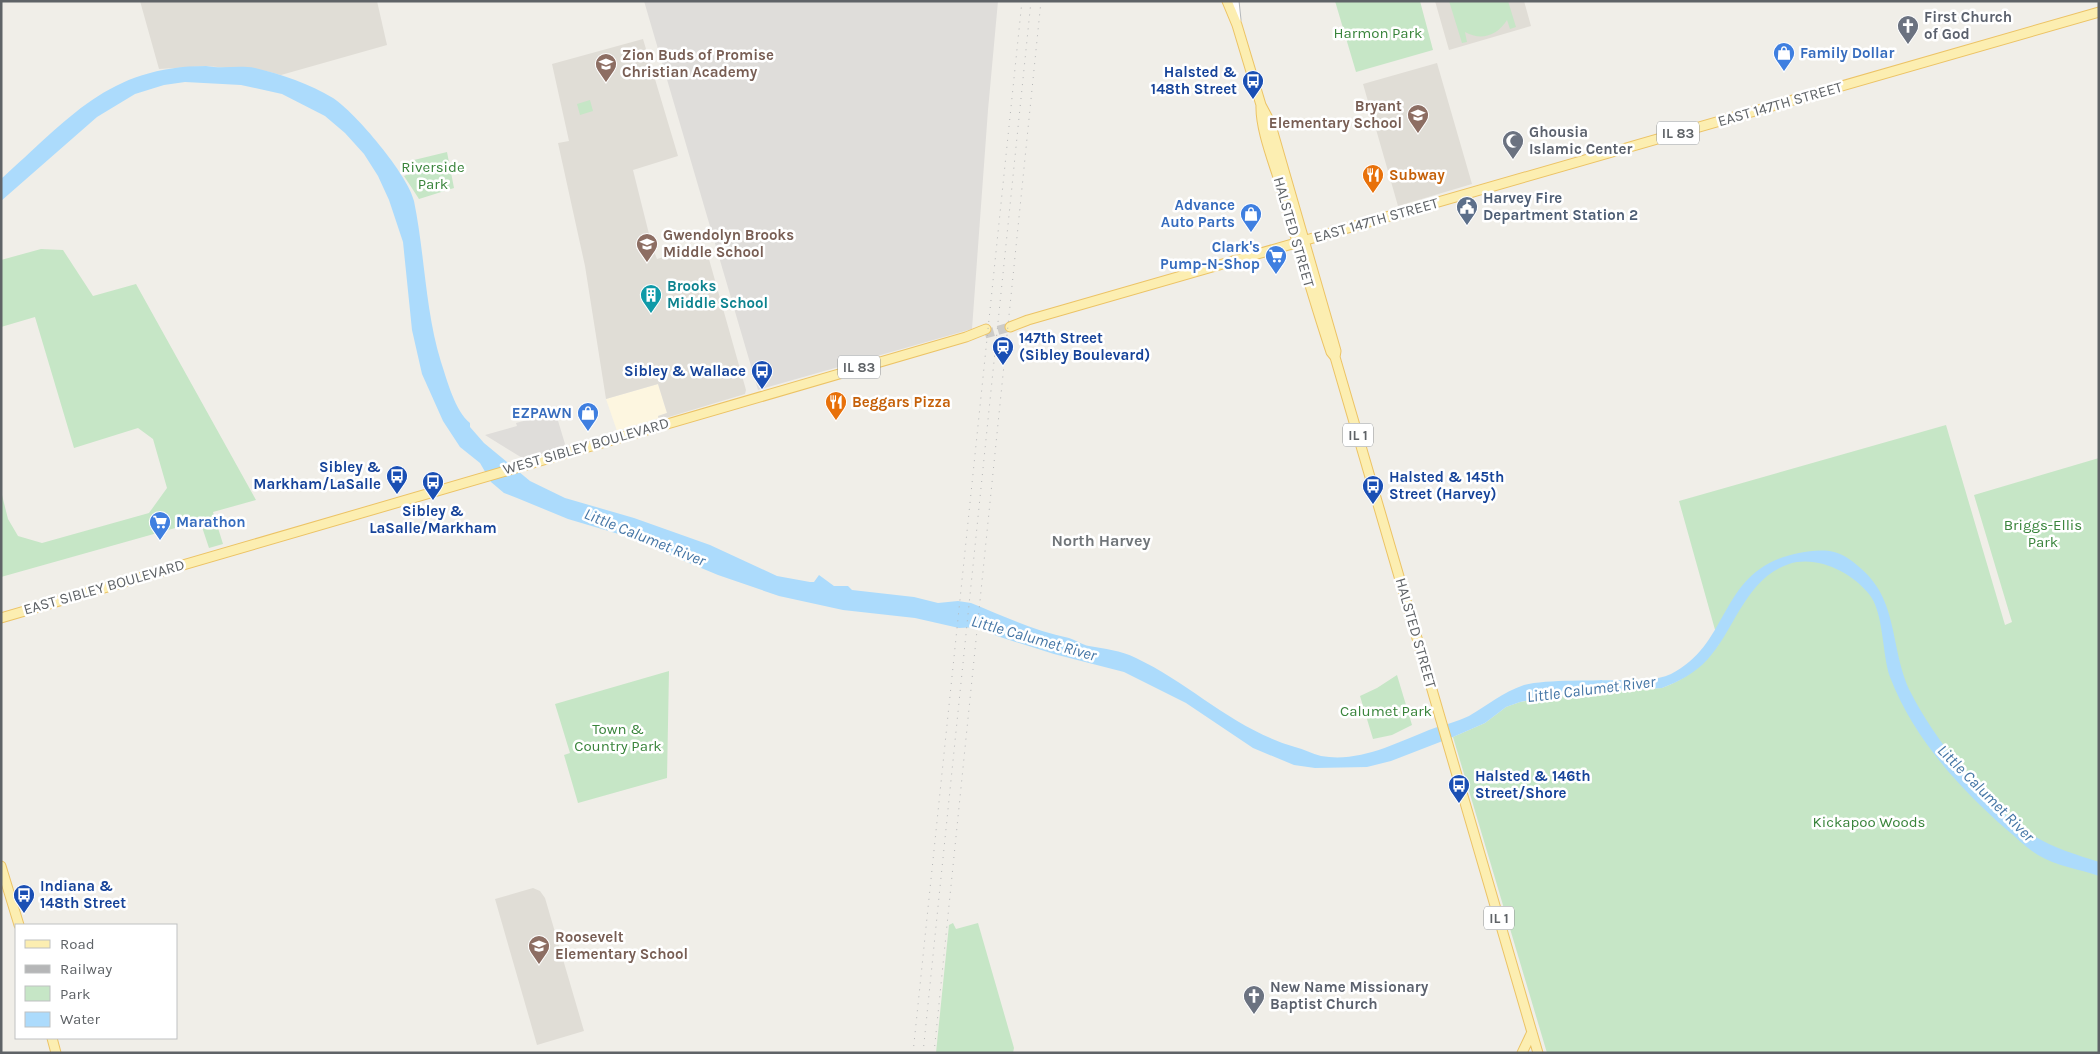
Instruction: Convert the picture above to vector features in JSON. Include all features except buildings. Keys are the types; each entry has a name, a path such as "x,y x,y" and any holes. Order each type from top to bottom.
{"main road":[{"name":"HALSTED STREET","path":"1227,1 1237,25 1261,105 1261,114 1302,241 1331,352 1335,357 1538,1053"},
{"name":"EAST 147TH STREET","path":"1011,324 2099,12"},
{"name":"WEST SIBLEY BOULEVARD","path":"207,557 530,462 985,332"},
{"name":"EAST SIBLEY BOULEVARD","path":"1,618 207,557"},
{"path":"1,866 19,924"},
{"path":"1522,1053 1532,1032"},
{"path":"52,1039 56,1053"}],"street":[{"path":"1234,1 1237,25"}],"shaded area":[{"path":"140,1 377,1 387,45 281,75 266,71 206,66 159,69"},
{"path":"644,1 998,1 972,329 758,390"},
{"path":"1435,1 1524,1 1531,26 1449,50"},
{"name":"Gwendolyn Brooks Middle School","path":"643,39 678,156 633,170 652,246 657,259 705,245 746,390 745,394 659,420 658,416 667,413 658,384 606,399 585,266 558,143 569,141 552,64"},
{"name":"Bryant Elementary School","path":"1437,63 1472,184 1398,206 1363,84"},
{"path":"658,384 667,413 658,416 659,418 617,431 606,399"},
{"path":"553,413 556,414 565,444 562,448 524,459 485,435 517,426 516,423"},
{"name":"Roosevelt Elementary School","path":"533,888 540,891 545,898 584,1031 537,1045 495,899"}],"green space":[{"name":"Harmon Park","path":"1335,1 1420,1 1433,50 1356,72"},
{"path":"1449,1 1508,1 1516,27 1510,29 1507,20 1498,30 1488,35 1477,36 1465,32 1467,42 1462,43"},
{"path":"590,100 593,111 580,115 577,104"},
{"name":"Riverside Park","path":"447,152 454,188 419,199 404,176 416,171 414,160"},
{"path":"41,249 63,250 93,296 136,284 256,500 213,512 223,544 209,548 200,521 1,577 1,491 8,519 18,536 42,543 149,513 167,488 153,439 138,428 74,448 35,317 1,327 1,260"},
{"name":"Kickapoo Woods","path":"1946,425 2005,625 2012,622 1974,495 2099,458 2099,1053 1547,1053 1453,737 1485,723 1506,707 1520,702 1556,696 1662,688 1687,675 1707,658 1719,644 1679,501"},
{"name":"Town & Country Park","path":"669,671 667,778 578,803 564,755 570,753 555,704"},
{"name":"Calumet Park","path":"1397,675 1412,725 1392,735 1373,739 1360,696"},
{"path":"953,923 956,929 978,923 1014,1048 1013,1053 936,1053 949,925"}],"water":[{"name":"Little Calumet River","path":"206,66 255,68 285,76 315,88 343,105 380,145 402,176 414,201 428,302 436,342 449,386 460,411 470,423 470,427 484,443 530,481 565,498 634,518 710,545 777,576 814,582 819,575 834,586 848,586 852,590 914,597 938,603 958,601 971,603 1031,627 1086,645 1124,653 1176,680 1253,730 1314,754 1335,757 1349,757 1377,750 1460,720 1509,691 1524,685 1559,681 1647,679 1671,674 1691,661 1706,644 1739,590 1753,574 1772,562 1799,553 1821,550 1830,551 1841,554 1858,566 1871,579 1881,594 1892,625 1904,676 1911,693 1948,752 1964,772 2016,824 2034,836 2058,848 2099,862 2099,876 2052,862 2034,852 1988,813 1955,779 1924,741 1900,699 1887,668 1880,622 1874,602 1862,586 1853,579 1833,567 1822,564 1800,562 1789,564 1774,571 1751,593 1717,648 1707,660 1692,673 1668,686 1662,688 1556,695 1520,702 1506,707 1485,723 1391,761 1367,767 1315,768 1294,765 1253,748 1186,703 1124,672 1054,654 997,636 979,627 959,628 915,618 843,610 779,596 718,575 622,535 568,519 504,493 491,482 480,463 460,447 443,421 422,374 412,330 403,242 389,200 378,176 364,154 345,133 325,116 282,94 241,85 185,82 164,85 135,94 97,117 1,201 1,179 48,136 92,100 116,86 142,75 172,68"}],"tunnel":[{"path":"985,334 1010,327"}],"railway":[{"path":"913,1053 1022,1"},
{"path":"923,1053 1031,1"},
{"path":"934,1053 1041,1"}],"place":[{"name":"First Church of God","path":"1908,45"},
{"name":"Family Dollar","path":"1784,72"},
{"name":"Zion Buds of Promise Christian Academy","path":"606,83"},
{"name":"Halsted & 148th Street","path":"1253,100"},
{"name":"Bryant Elementary School","path":"1418,134"},
{"name":"Ghousia Islamic Center","path":"1513,160"},
{"name":"Subway","path":"1373,194"},
{"name":"Harvey Fire Department Station 2","path":"1467,226"},
{"name":"Advance Auto Parts","path":"1251,233"},
{"name":"Gwendolyn Brooks Middle School","path":"647,263"},
{"name":"Clark's Pump-N-Shop","path":"1276,275"},
{"name":"Brooks Middle School","path":"651,314"},
{"name":"147th Street (Sibley Boulevard)","path":"1003,366"},
{"name":"Sibley & Wallace","path":"762,390"},
{"name":"Beggars Pizza","path":"836,421"},
{"name":"EZPAWN","path":"588,432"},
{"name":"Sibley & Markham/LaSalle","path":"397,495"},
{"name":"Sibley & LaSalle/Markham","path":"433,501"},
{"name":"Halsted & 145th Street (Harvey)","path":"1373,505"},
{"name":"Marathon","path":"160,541"},
{"name":"Halsted & 146th Street/Shore","path":"1459,804"},
{"name":"Indiana & 148th Street","path":"24,914"},
{"name":"Roosevelt Elementary School","path":"539,965"},
{"name":"New Name Missionary Baptist Church","path":"1254,1015"}],"district":[{"name":"North Harvey","path":"1101,540"}],"park label":[{"name":"Briggs-Ellis Park","path":"2043,534"}]}
